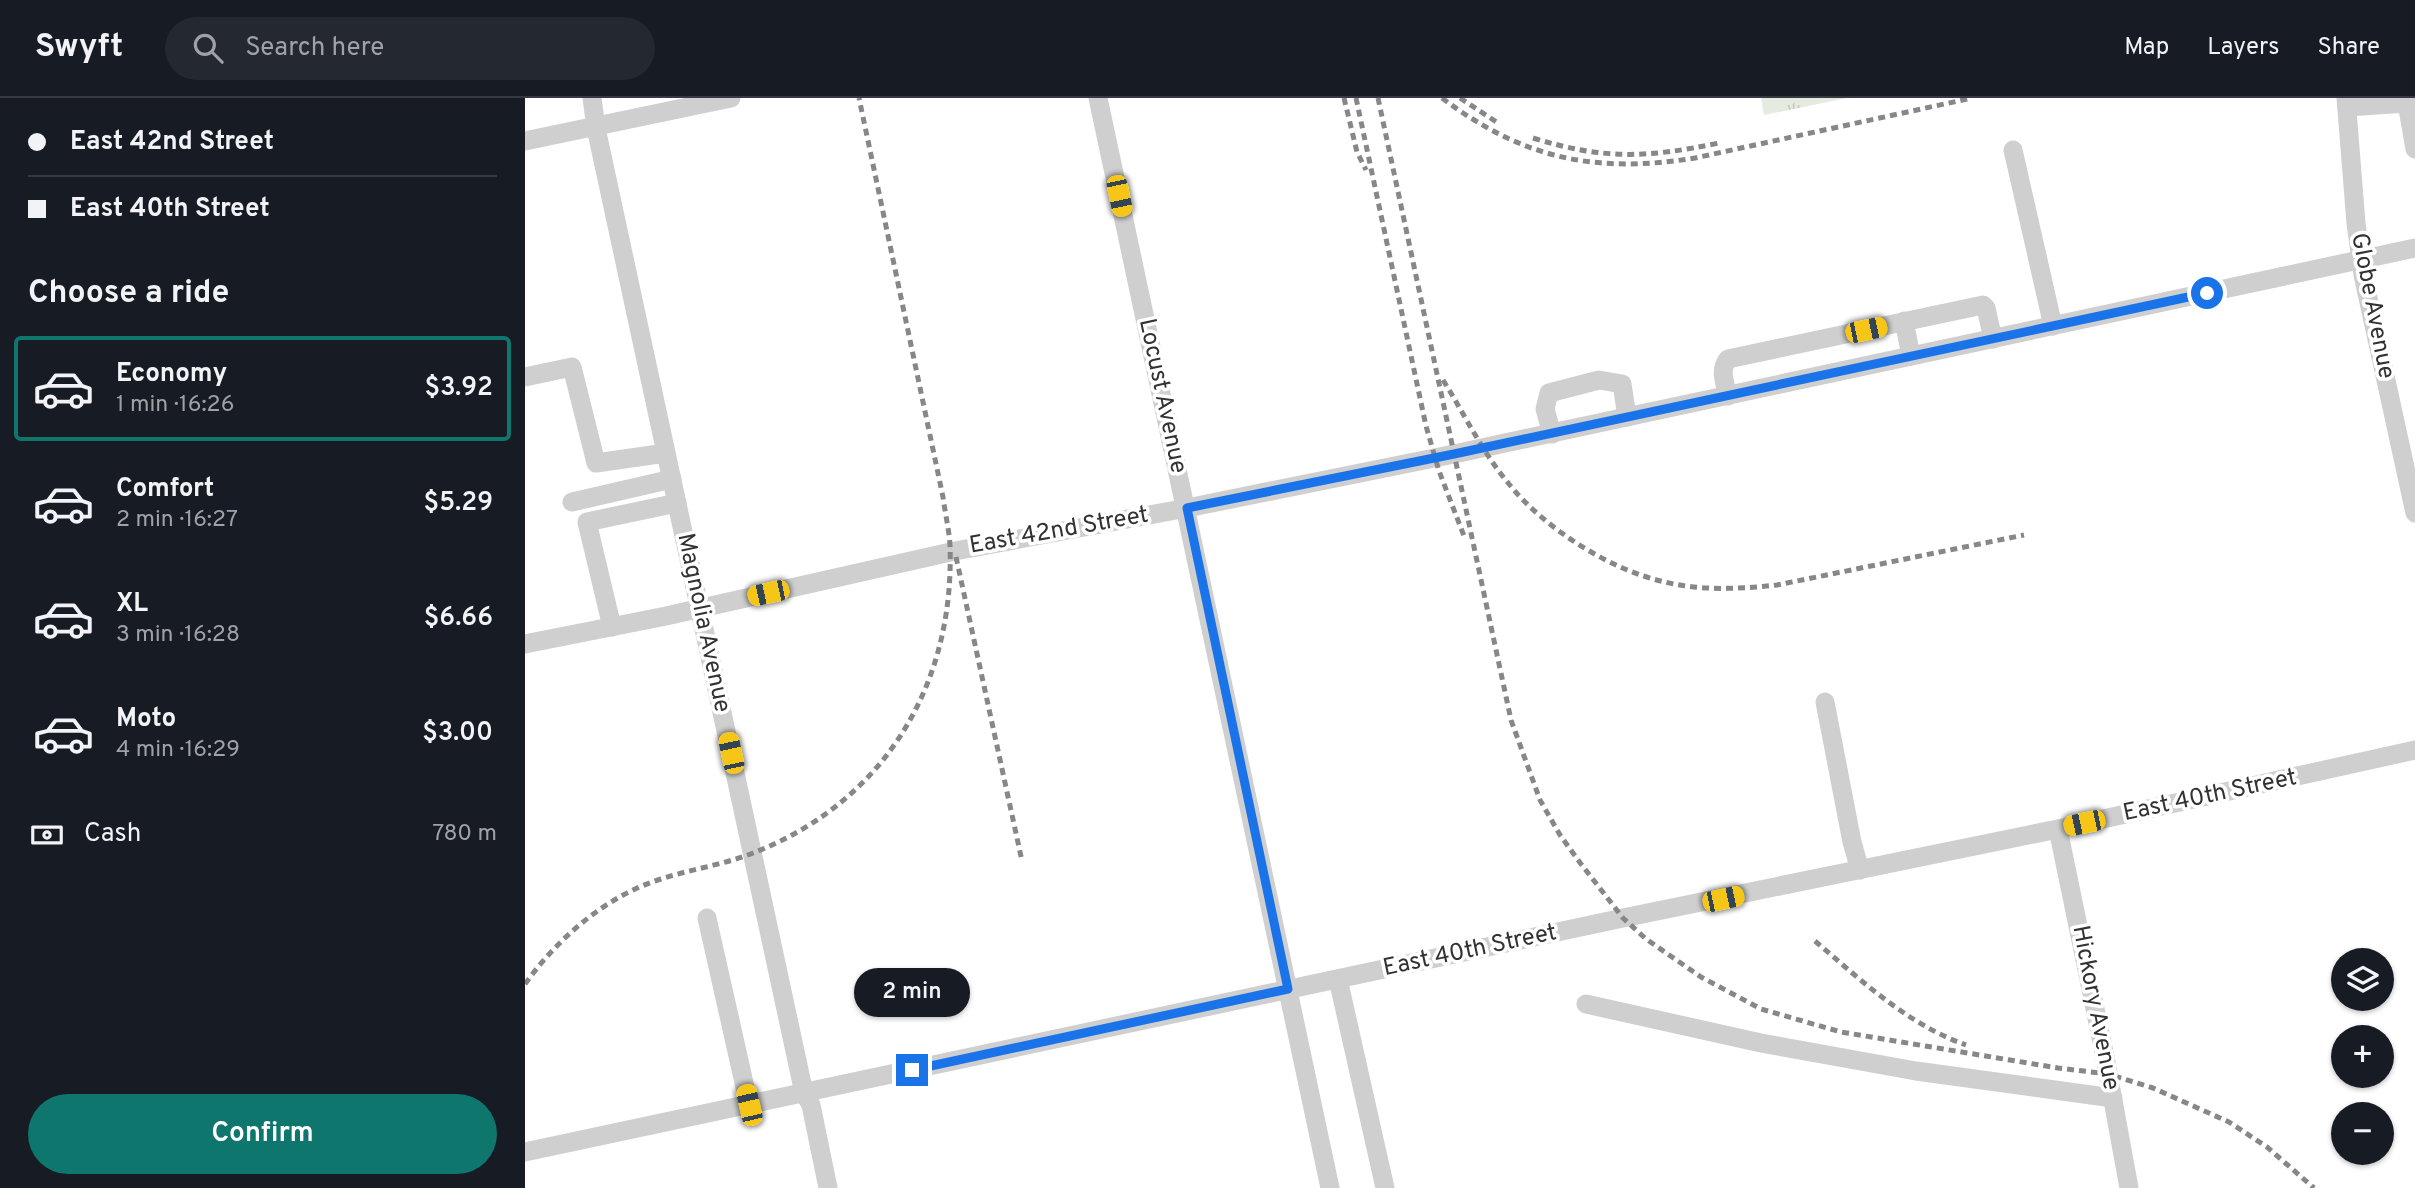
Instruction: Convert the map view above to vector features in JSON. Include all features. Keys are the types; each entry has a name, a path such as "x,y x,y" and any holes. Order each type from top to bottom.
{"street":[{"name":"Magnolia Avenue","path":"592,98 596,128 699,609 804,1093 811,1105 828,1188"},
{"path":"525,141 731,98"},
{"name":"Locust Avenue","path":"1098,98 1330,1188"},
{"path":"2347,103 2407,103 2415,149"},
{"name":"Globe Avenue","path":"2347,103 2361,260 2415,513"},
{"path":"2013,150 2053,326"},
{"name":"East 42nd Street","path":"525,644 699,609 955,551 1187,508 1552,433 2415,248"},
{"path":"1728,396 1723,366 1728,359 1983,304 1993,339"},
{"path":"1896,323 1911,356"},
{"path":"525,377 572,367 596,463 666,453"},
{"path":"1552,433 1545,409 1549,393 1599,380 1622,384 1627,417"},
{"path":"572,502 672,480"},
{"path":"612,627 587,522 677,503"},
{"path":"1825,702 1851,842 1860,870"},
{"name":"East 40th Street","path":"525,1152 1288,989 2058,829 2415,750"},
{"name":"Hickory Avenue","path":"2058,829 2129,1188"},
{"path":"707,918 749,1105"},
{"path":"1338,979 1385,1188"},
{"path":"1586,1004 1761,1043 1916,1071 2113,1098"}],"green space":[{"path":"1761,98 1847,98 1764,115"}],"railway":[{"path":"525,984 568,935 621,896 661,879 753,853 800,831 840,803 875,770 903,732 925,690 940,645 948,596 950,545 943,497 859,98"},
{"path":"1344,98 1357,152 1366,170"},
{"path":"1356,98 1426,426 1439,471 1464,536"},
{"path":"1378,98 1511,720 1540,800 1560,835 1623,918 1646,939 1701,977 1761,1009 1841,1032 2108,1074 2153,1088 2229,1122 2267,1147 2314,1188"},
{"path":"1442,98 1472,119 1532,148 1562,157 1625,164 1695,158 1972,98"},
{"path":"1460,98 1498,123"},
{"path":"1533,138 1582,150 1626,154 1669,152 1719,143"},
{"path":"1443,380 1499,472 1540,516 1579,545 1601,557 1622,568 1665,582 1721,588 1777,585 2024,535"},
{"path":"956,557 1022,861"},
{"path":"1815,941 1886,1000 1924,1026 1966,1045"}],"route":[{"path":"912,1070 1288,989 1187,508 1454,454 2207,293"}]}
